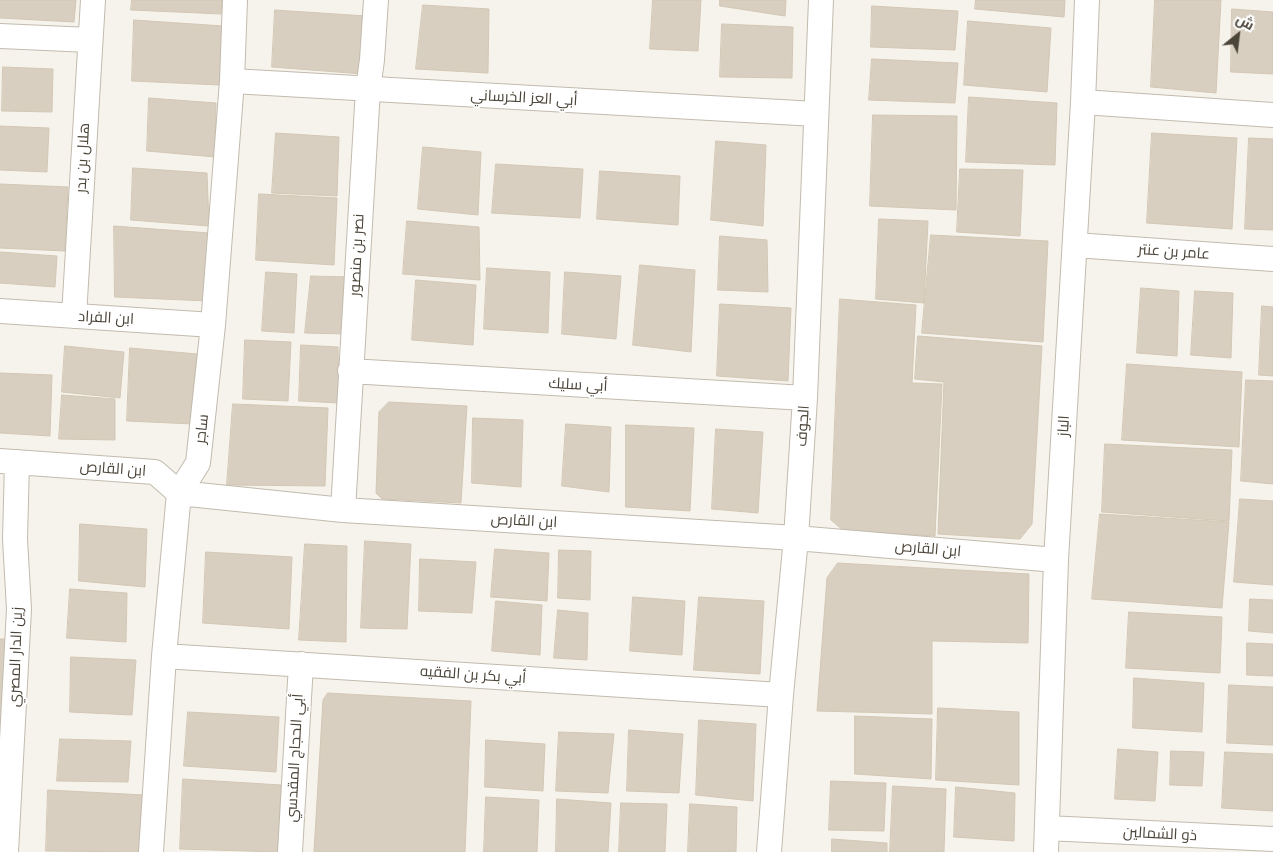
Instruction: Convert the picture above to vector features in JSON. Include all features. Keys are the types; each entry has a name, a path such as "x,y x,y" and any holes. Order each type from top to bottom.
{"street":[{"name":"هلال بن بدر","path":"74,316 93,0"},
{"name":"ساجر","path":"151,852 164,656 179,493 198,463 213,324 232,81 235,0"},
{"name":"نصر بن منصور","path":"343,510 368,89 376,0"},
{"name":"الجوف","path":"769,852 796,538 805,398 821,0"},
{"name":"الباز","path":"1046,852 1056,560 1088,0"},
{"path":"0,36 90,40"},
{"name":"أبي العز الخرساني","path":"232,81 816,114"},
{"path":"1083,102 1273,115"},
{"name":"عامر بن عنتر","path":"1074,245 1273,259"},
{"name":"ابن الفراد","path":"0,311 213,324"},
{"name":"أبي سليك","path":"350,371 805,398"},
{"name":"ابن القارص","path":"9,461 155,472 179,493 343,510 796,538 1056,560"},
{"name":"زين الدار المصري","path":"6,852 10,609 16,539 9,461"},
{"name":"أبي بكر بن الفقيه","path":"164,656 781,695"},
{"name":"أبي الحجاج المقدسي","path":"290,852 301,664"},
{"name":"ذو الشمالين","path":"1047,828 1273,839"}],"building":[{"path":"0,0 76,0 74,22 0,18"},
{"path":"132,0 222,0 221,14 131,10"},
{"path":"653,0 701,0 698,51 650,49"},
{"path":"720,0 786,0 785,16 720,6"},
{"path":"976,0 1065,0 1064,17 975,9"},
{"path":"1155,0 1221,0 1216,93 1151,87"},
{"path":"423,5 489,9 488,73 416,69"},
{"path":"872,6 958,11 955,50 871,47"},
{"path":"1232,9 1273,12 1273,74 1231,72"},
{"path":"275,10 366,16 363,74 272,67"},
{"path":"134,20 223,26 219,85 132,81"},
{"path":"968,21 1051,28 1047,92 964,85"},
{"path":"722,24 793,27 792,78 720,77"},
{"path":"872,59 958,63 955,103 869,100"},
{"path":"3,67 53,69 52,112 2,111"},
{"path":"969,97 1057,103 1055,165 966,162"},
{"path":"149,98 216,103 215,157 147,151"},
{"path":"873,115 957,116 956,210 870,206"},
{"path":"0,126 49,128 47,172 0,170"},
{"path":"276,133 339,137 337,196 272,193"},
{"path":"1152,133 1237,138 1232,229 1147,223"},
{"path":"1249,138 1273,139 1273,230 1245,229"},
{"path":"716,141 766,145 763,226 711,220"},
{"path":"423,147 481,152 478,215 418,209"},
{"path":"496,164 583,169 580,218 492,213"},
{"path":"133,168 207,173 209,226 131,220"},
{"path":"960,169 1023,170 1020,236 957,232"},
{"path":"600,171 680,176 678,225 597,219"},
{"path":"0,184 68,187 65,251 0,248"},
{"path":"259,194 337,198 334,265 256,260"},
{"path":"879,219 928,221 924,303 876,299"},
{"path":"407,221 479,227 480,280 403,274"},
{"path":"114,226 209,233 208,301 115,297"},
{"path":"931,235 1048,241 1043,342 922,333"},
{"path":"720,236 767,240 768,292 718,290"},
{"path":"0,252 57,256 55,287 0,283"},
{"path":"640,265 695,270 691,352 633,345"},
{"path":"487,268 550,272 548,333 484,329"},
{"path":"266,272 297,274 294,333 262,331"},
{"path":"565,272 621,276 616,339 562,334"},
{"path":"311,276 349,277 346,334 305,333"},
{"path":"416,280 476,285 473,345 412,340"},
{"path":"1141,288 1179,291 1177,356 1137,353"},
{"path":"1195,291 1233,293 1231,358 1191,355"},
{"path":"840,299 916,305 912,383 942,384 935,536 844,531 831,520"},
{"path":"720,304 791,308 788,381 717,376"},
{"path":"1262,306 1273,307 1273,376 1259,375"},
{"path":"918,336 1042,346 1032,524 1020,539 938,534 944,382 915,379"},
{"path":"245,340 291,342 288,401 243,399"},
{"path":"301,345 338,347 339,403 299,401"},
{"path":"65,346 124,352 120,398 62,392"},
{"path":"130,348 197,354 193,424 127,421"},
{"path":"1127,364 1242,372 1239,447 1122,440"},
{"path":"0,373 52,375 50,436 0,433"},
{"path":"1246,380 1273,381 1273,484 1241,481"},
{"path":"62,395 115,399 115,440 59,439"},
{"path":"389,402 467,406 461,503 382,499 376,493 379,412"},
{"path":"233,404 328,408 325,486 227,485"},
{"path":"473,418 523,420 521,487 472,483"},
{"path":"566,424 611,427 609,492 562,486"},
{"path":"626,425 694,428 690,511 626,507"},
{"path":"716,429 763,432 758,513 712,509"},
{"path":"1105,444 1232,450 1229,521 1102,512"},
{"path":"1240,499 1273,501 1273,585 1234,582"},
{"path":"1100,514 1229,522 1222,608 1092,599"},
{"path":"80,524 147,529 145,587 79,581"},
{"path":"365,541 411,544 407,629 361,628"},
{"path":"305,544 347,546 346,642 299,640"},
{"path":"495,549 549,553 547,601 491,597"},
{"path":"559,550 591,551 590,600 558,598"},
{"path":"206,552 292,557 289,629 203,623"},
{"path":"420,559 476,562 472,613 419,611"},
{"path":"838,563 1029,574 1028,643 932,641 932,714 817,711 827,578"},
{"path":"70,589 127,593 126,642 67,638"},
{"path":"633,597 685,601 682,655 630,651"},
{"path":"699,597 764,601 760,674 694,670"},
{"path":"1250,599 1273,600 1273,633 1249,631"},
{"path":"496,601 542,605 540,655 492,651"},
{"path":"558,610 588,613 587,660 554,658"},
{"path":"1129,612 1222,617 1220,673 1126,668"},
{"path":"0,639 10,639 4,737 0,737"},
{"path":"1247,643 1273,644 1273,676 1247,675"},
{"path":"71,657 136,660 132,715 70,712"},
{"path":"1134,678 1204,683 1202,732 1133,728"},
{"path":"1229,685 1273,687 1273,745 1227,743"},
{"path":"328,693 471,701 465,852 314,852 323,700"},
{"path":"938,708 1019,712 1019,785 936,780"},
{"path":"188,712 279,717 276,772 184,766"},
{"path":"855,716 932,719 931,779 855,774"},
{"path":"699,720 756,724 753,801 696,795"},
{"path":"629,730 683,734 679,793 627,791"},
{"path":"559,732 614,734 608,793 556,791"},
{"path":"60,739 131,741 128,782 57,781"},
{"path":"486,740 545,744 543,791 485,787"},
{"path":"1118,749 1158,752 1155,801 1115,799"},
{"path":"1171,751 1204,752 1202,786 1170,785"},
{"path":"1225,752 1273,754 1273,811 1222,808"},
{"path":"183,779 281,785 278,852 180,849"},
{"path":"831,781 886,783 884,831 829,830"},
{"path":"893,786 946,789 944,852 890,852"},
{"path":"956,787 1015,793 1014,841 954,837"},
{"path":"48,790 145,795 146,852 46,851"},
{"path":"486,797 539,800 537,852 484,852"},
{"path":"557,799 611,803 608,852 556,852"},
{"path":"621,803 667,804 665,852 619,852"},
{"path":"690,804 737,807 736,852 688,852"},
{"path":"832,839 887,843 887,852 832,852"}]}
